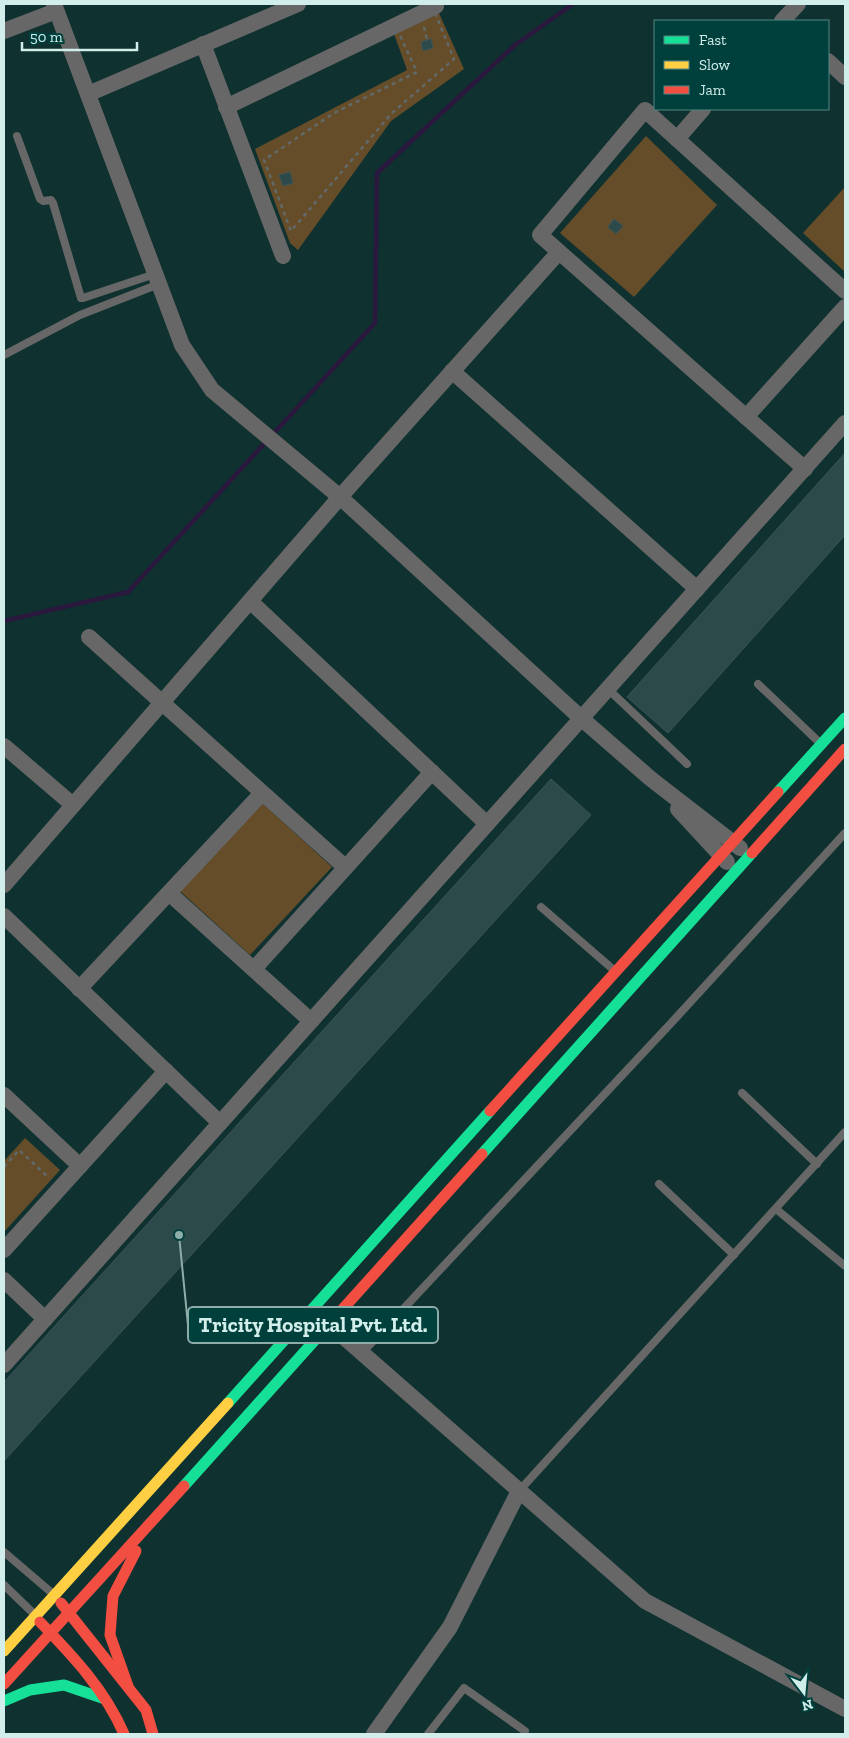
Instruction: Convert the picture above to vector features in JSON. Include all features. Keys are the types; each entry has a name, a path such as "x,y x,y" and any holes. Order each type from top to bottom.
{"main road":[{"path":"4,1651 845,718"},
{"path":"4,1684 50,1632 70,1613 845,750"},
{"path":"128,1686 110,1634 113,1596 153,1519"},
{"path":"55,1596 146,1710 153,1734"},
{"path":"35,1616 92,1680 118,1717 124,1734"},
{"path":"4,1701 30,1690 64,1685 106,1699"}],"street":[{"path":"88,94 298,4"},
{"path":"783,20 798,4"},
{"path":"226,106 436,6 435,9"},
{"path":"4,31 55,7 182,345 212,390 340,497 582,719 651,779 749,856"},
{"path":"203,44 283,256"},
{"path":"829,63 845,77"},
{"path":"804,469 540,235 645,110 845,291"},
{"path":"676,138 702,110"},
{"path":"4,885 340,497 559,252"},
{"path":"746,417 845,307"},
{"path":"452,371 697,589"},
{"path":"4,1364 845,423"},
{"path":"250,601 487,824"},
{"path":"89,636 345,867"},
{"path":"4,746 73,805"},
{"path":"254,969 432,772"},
{"path":"651,779 721,856 737,870"},
{"path":"79,989 262,792"},
{"path":"169,893 311,1021"},
{"path":"4,916 220,1123"},
{"path":"4,1250 166,1071"},
{"path":"4,1095 80,1166"},
{"path":"4,1280 45,1319"},
{"path":"329,1324 644,1601 845,1709"},
{"path":"374,1734 450,1627 519,1490"}],"lane":[{"path":"17,136 40,199 43,201 51,200 53,203 81,298 157,279"},
{"path":"4,355 80,315 157,279"},
{"path":"758,684 822,745"},
{"path":"608,689 688,764"},
{"path":"362,1353 673,1021 845,833"},
{"path":"541,907 617,972"},
{"path":"742,1092 817,1164"},
{"path":"519,1490 845,1132"},
{"path":"660,1184 734,1254"},
{"path":"776,1209 845,1266"},
{"path":"4,1552 55,1596"},
{"path":"4,1585 35,1616"},
{"path":"428,1734 464,1688 526,1731"}],"path":[{"path":"435,9 454,58 392,114 291,231 264,160 334,113 417,72 398,31 435,9"},
{"path":"4,1166 19,1150 49,1176 42,1184"}],"shaded area":[{"path":"438,11 464,69 391,121 298,250 290,243 255,149 407,70 393,31"},
{"path":"646,136 717,205 634,297 560,233"},
{"path":"845,187 845,272 803,233"},
{"path":"262,803 332,867 250,955 180,891"},
{"path":"25,1138 60,1170 4,1232 4,1161"}],"building":[{"path":"431,39 433,48 423,51 421,42"},
{"path":"290,172 293,183 283,186 279,175"},
{"path":"614,219 623,226 616,234 608,227"},
{"path":"845,453 845,535 668,733 627,697"},
{"path":"551,779 591,815 4,1461 4,1382"}],"waterway":[{"path":"4,621 128,592 375,323 377,173 515,45 573,4"}],"traffic: fast":[{"path":"778,792 845,718"},
{"path":"482,1154 752,853"},
{"path":"228,1403 490,1111"},
{"path":"184,1486 341,1311"},
{"path":"4,1701 30,1690 64,1685 105,1699"}],"traffic: slow":[{"path":"4,1651 228,1403"}],"traffic: jam":[{"path":"752,853 845,749"},
{"path":"490,1111 778,792"},
{"path":"341,1311 482,1154"},
{"path":"4,1684 184,1486"},
{"path":"128,1686 110,1635 113,1596 136,1551"},
{"path":"61,1603 146,1710 153,1734"},
{"path":"40,1622 98,1688 124,1734"}],"place":[{"name":"Tricity Hospital Pvt. Ltd.","path":"179,1235"}]}
